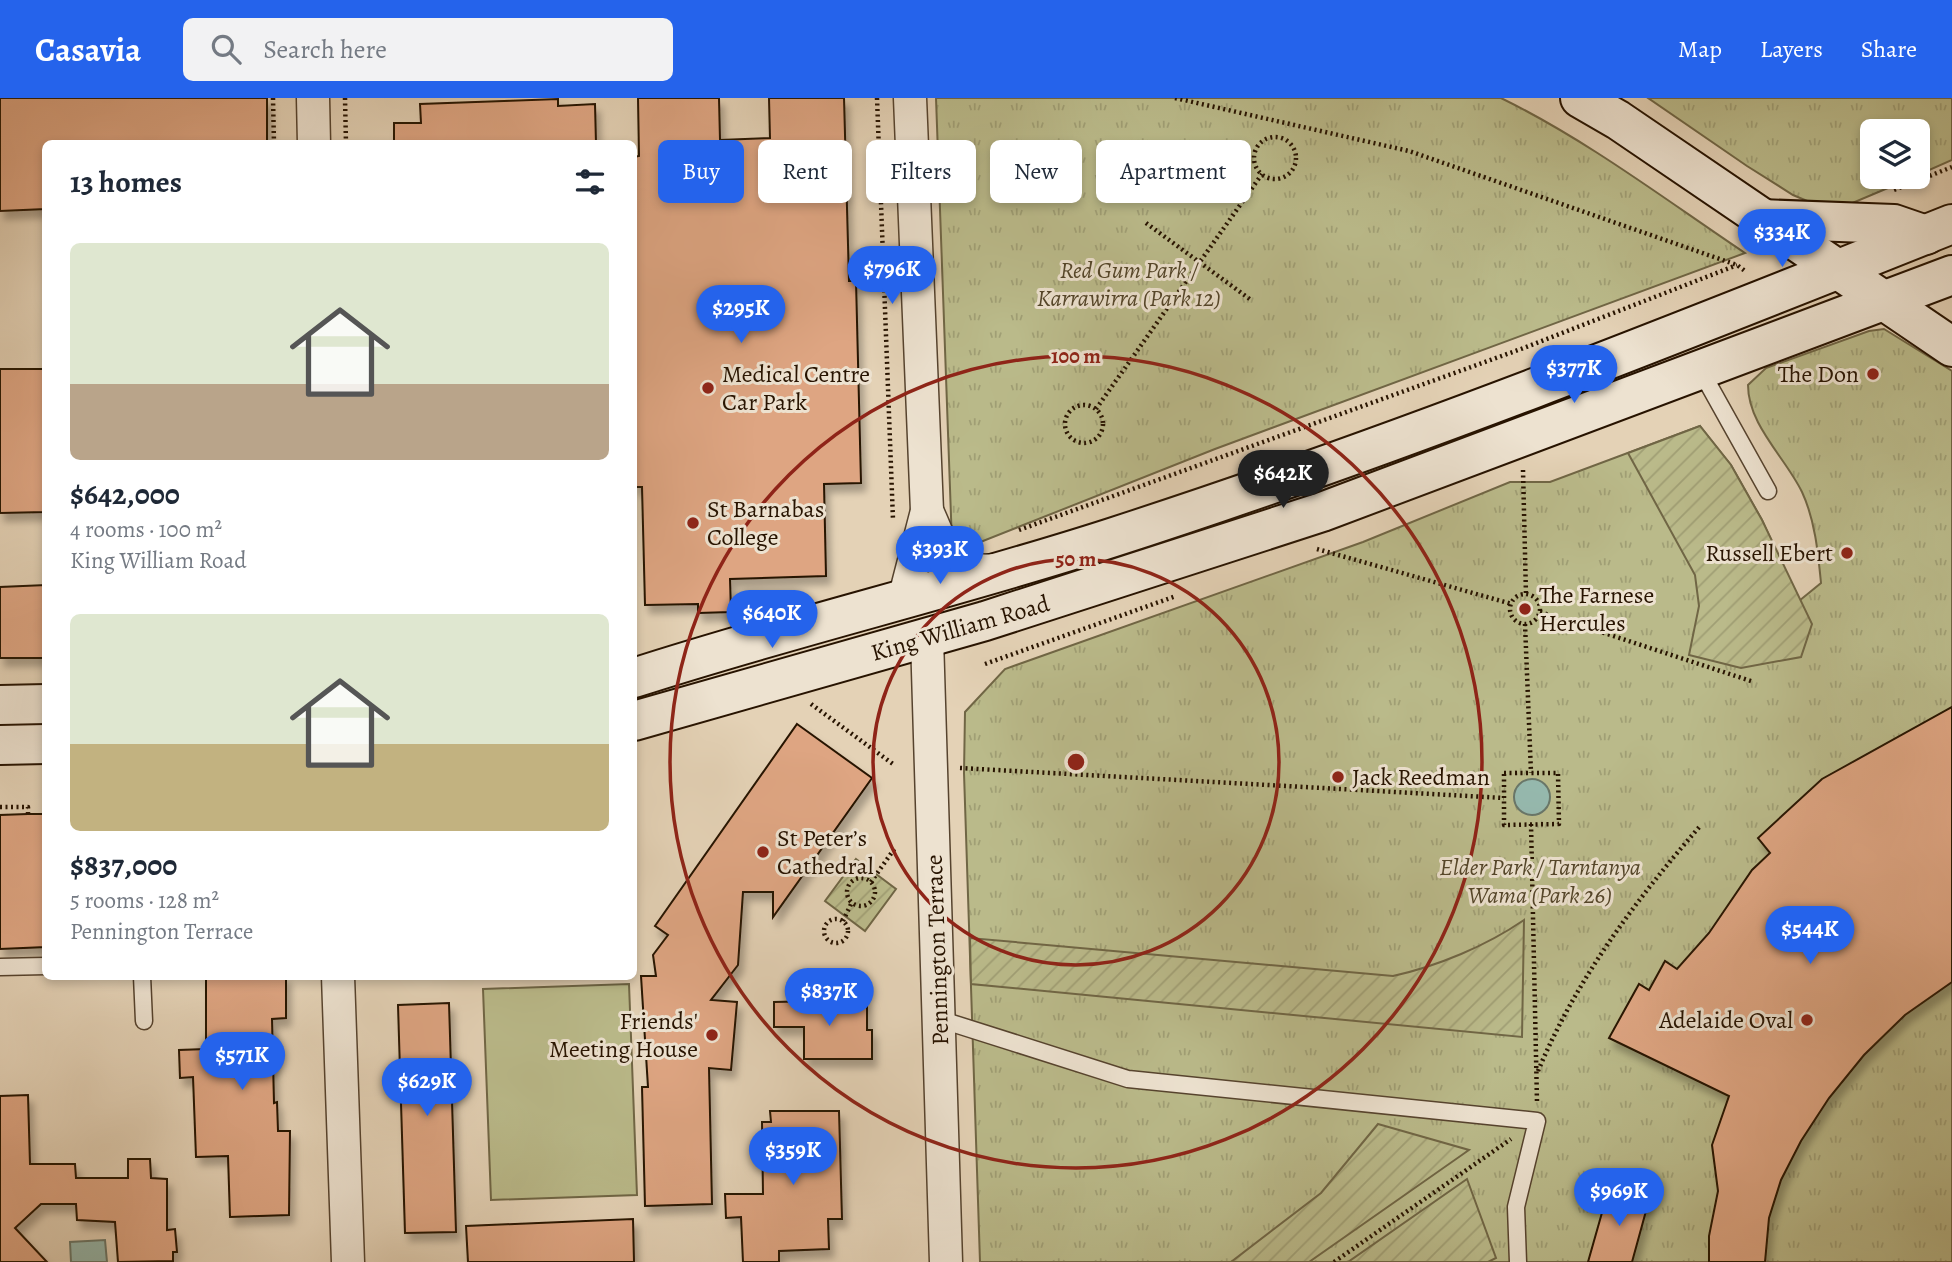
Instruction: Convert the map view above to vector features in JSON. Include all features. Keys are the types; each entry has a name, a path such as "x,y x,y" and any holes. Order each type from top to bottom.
{"main road":[{"path":"1580,98 1620,109 1759,219 1952,347"},
{"path":"1759,219 1894,224 1939,230"},
{"name":"King William Road","path":"637,677 994,573 1201,507 1592,367 1939,230"},
{"name":"King William Road","path":"637,721 927,638 1133,575 1322,512 1952,275"},
{"path":"927,638 943,605 994,573"},
{"path":"0,705 42,704"},
{"path":"0,745 42,744"}],"street":[{"path":"313,98 314,140"},
{"path":"904,600 928,511 910,98"},
{"path":"928,511 948,556 960,568 994,573"},
{"name":"Pennington Terrace","path":"927,638 946,1262"},
{"path":"338,980 348,1262"}],"lane":[{"path":"1702,371 1768,491"},
{"path":"0,967 42,966"},
{"path":"142,980 144,1021"},
{"path":"939,1019 1128,1079 1537,1121 1516,1207 1518,1262"}],"path":[{"path":"273,98 275,140"},
{"path":"345,98 346,140"},
{"path":"877,98 893,529"},
{"path":"1175,98 1409,151 1737,265 1745,271"},
{"path":"1272,137 1286,140 1294,152 1292,171 1280,178 1262,174 1254,162 1256,148 1272,137"},
{"path":"1882,194 1952,167"},
{"path":"1096,409 1262,174"},
{"path":"1146,223 1251,300"},
{"path":"1016,531 1521,349 1737,265"},
{"path":"1083,405 1096,409 1102,417 1099,436 1082,443 1069,437 1065,423 1070,411 1083,405"},
{"path":"1523,461 1526,595"},
{"path":"1310,547 1512,604"},
{"path":"1525,624 1513,617 1512,604 1517,597 1526,595 1535,598 1540,612"},
{"path":"1525,624 1535,620 1540,612"},
{"path":"1540,612 1754,682"},
{"path":"1525,624 1531,773"},
{"path":"802,697 893,764"},
{"path":"931,767 1504,798"},
{"path":"1504,773 1531,773 1558,773 1559,824 1504,825 1504,773"},
{"path":"0,807 28,807 28,814"},
{"path":"1334,1262 1537,1121 1531,824"},
{"path":"1536,1074 1572,996 1611,936 1647,887 1701,825"},
{"path":"871,882 895,848"},
{"path":"862,878 871,882 875,890 869,903 861,906 852,902 847,890 852,882 862,878"},
{"path":"843,921 852,902"},
{"path":"835,919 843,921 848,930 846,937 839,943 827,940 824,932 826,923 835,919"}],"green space":[{"name":"Red Gum Park / Karrawirra (Park 12)","path":"936,98 1501,98 1564,132 1745,253 1215,449 973,545 952,544 940,203 976,203 976,140 938,140"},
{"path":"1648,98 1952,98 1952,160 1930,170 1930,119 1860,119 1860,189 1886,189 1843,207 1819,206 1793,195"},
{"name":"Elder Park / Tarntanya Wama (Park 26)","path":"1884,329 1952,371 1952,1262 980,1262 964,773 965,712 1005,669 1363,542 1510,482 1550,482 1700,426 1731,465 1762,520 1799,601 1821,583 1813,525 1802,492 1754,414 1748,385 1766,368 1869,331"},
{"path":"1700,426 1731,465 1762,520 1812,624 1801,657 1741,668 1689,655 1699,606 1695,575 1628,453"},
{"path":"856,859 896,889 865,931 825,901"},
{"path":"1524,920 1522,1037 971,984 970,938 1393,976 1461,954"},
{"path":"629,984 637,1195 491,1200 483,989"},
{"path":"1378,1124 1469,1150 1309,1262 1231,1262 1321,1193"},
{"path":"1467,1179 1496,1258 1488,1262 1348,1262"}],"water":[{"path":"1532,779 1545,784 1550,797 1545,810 1532,815 1519,810 1514,797 1519,784"},
{"path":"105,1240 107,1262 71,1262 70,1242"}],"building":[{"path":"0,98 267,98 267,140 42,140 42,209 0,211"},
{"path":"638,98 719,98 720,140 770,138 769,98 844,98 845,140 758,140 758,203 847,203 849,281 856,281 861,483 824,484 826,576 730,579 731,612 698,613 698,604 645,605 642,487 637,487"},
{"path":"558,99 558,106 595,104 596,140 394,140 394,123 421,123 420,104"},
{"path":"0,369 42,369 42,512 0,513"},
{"path":"42,585 42,658 0,658 0,587"},
{"path":"1952,707 1952,982 1905,1015 1864,1055 1829,1098 1801,1141 1781,1180 1769,1218 1765,1262 1709,1262 1709,1236 1718,1191 1712,1145 1729,1096 1609,1038 1639,984 1649,990 1665,961 1677,969 1709,933 1752,870 1770,853 1758,838 1822,779"},
{"path":"797,724 872,778 773,917 773,892 743,892 738,965 711,1000 737,1002 731,1070 709,1068 712,1204 645,1206 642,1087 648,1087 641,976 656,976 653,955 668,935 655,926"},
{"path":"42,814 42,947 0,949 0,815"},
{"path":"206,980 286,980 286,1018 272,1019 274,1103 277,1102 278,1131 290,1131 289,1215 230,1217 228,1156 196,1157 193,1077 180,1078 179,1050 206,1049"},
{"path":"867,1000 867,1030 872,1030 872,1059 804,1059 804,1027 774,1027 774,1002"},
{"path":"449,1003 456,1232 405,1233 398,1005"},
{"path":"28,1095 30,1164 75,1164 76,1178 128,1178 128,1159 150,1159 151,1178 167,1179 167,1230 175,1229 177,1252 173,1252 173,1261 118,1262 115,1222 77,1220 76,1204 41,1204 15,1228 47,1262 0,1262 0,1096"},
{"path":"770,1111 839,1111 842,1219 828,1219 829,1249 779,1251 779,1262 743,1262 741,1217 726,1218 725,1194 763,1194 762,1122 771,1122"},
{"path":"1609,1188 1649,1200 1632,1262 1588,1262"},
{"path":"633,1219 634,1262 468,1262 466,1226"}],"place":[{"name":"The Don","path":"1873,374"},
{"name":"Medical Centre Car Park","path":"708,388"},
{"name":"St Barnabas College","path":"693,523"},
{"name":"Russell Ebert","path":"1847,553"},
{"name":"The Farnese Hercules","path":"1525,609"},
{"name":"Jack Reedman","path":"1338,777"},
{"name":"St Peter’s Cathedral","path":"763,852"},
{"name":"Adelaide Oval","path":"1807,1020"},
{"name":"Friends' Meeting House","path":"712,1035"}]}
